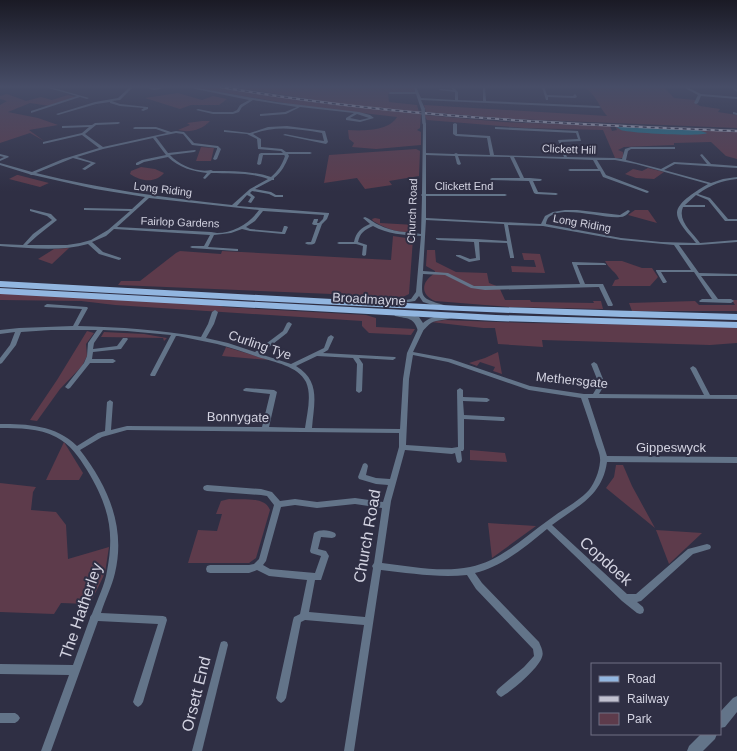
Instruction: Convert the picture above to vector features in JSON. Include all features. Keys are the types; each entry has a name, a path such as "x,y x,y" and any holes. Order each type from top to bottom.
{"main road":[{"name":"Broadmayne","path":"0,284 378,304 460,313 599,322 737,324"},
{"name":"Broadmayne","path":"0,291 389,313 737,317"}],"street":[{"name":"Church Road","path":"419,292 424,219 424,122"},
{"path":"63,127 92,126 100,123 118,123"},
{"path":"455,124 455,134 488,137 492,156"},
{"path":"44,143 83,134 92,126"},
{"path":"250,134 258,130 295,127 324,132 326,142 312,141 285,134"},
{"path":"135,128 156,128 171,133"},
{"path":"496,128 577,132 580,140 559,141 566,158"},
{"path":"225,131 250,134 259,139 259,148 280,149 286,153"},
{"path":"31,174 73,157 102,148 171,133 183,133 193,144 218,147 219,149 216,159"},
{"path":"83,134 102,148"},
{"path":"154,137 168,155 183,166 211,171 251,173 273,178"},
{"path":"624,160 626,150 631,148 674,148"},
{"path":"137,164 143,161 168,155 194,151"},
{"path":"234,206 249,192 273,178 282,170 286,153"},
{"path":"259,164 261,154 310,153"},
{"name":"Clickett Hill","path":"424,154 624,160 711,184"},
{"path":"456,154 458,164"},
{"path":"0,155 7,157 0,160"},
{"path":"702,155 710,165"},
{"path":"511,156 522,179"},
{"path":"73,157 94,163 84,169"},
{"path":"595,159 600,170 607,178 647,192"},
{"path":"661,170 674,163 737,167"},
{"name":"Long Riding","path":"0,164 31,174 93,188 234,206 327,214 325,220 320,224"},
{"path":"638,168 643,165"},
{"path":"195,176 202,170"},
{"path":"570,170 600,170"},
{"path":"205,178 211,171"},
{"path":"700,244 682,221 679,211 681,206 711,184 722,180 737,178"},
{"path":"492,179 540,180"},
{"path":"530,180 536,193 556,194"},
{"path":"249,192 270,193 275,196 282,196"},
{"path":"249,192 253,197 250,202"},
{"path":"696,194 709,199 727,220 737,220"},
{"name":"Clickett End","path":"423,195 504,195"},
{"path":"0,245 69,246 89,242 103,236 148,196"},
{"path":"574,211 580,205"},
{"path":"681,206 704,206"},
{"path":"85,209 133,210"},
{"name":"Fairlop Gardens","path":"112,228 213,233 227,232 243,228 255,220 262,209"},
{"path":"24,246 55,220 49,215 31,210"},
{"path":"543,225 550,216 574,211 620,216 628,211"},
{"path":"365,218 373,224 394,232 422,235"},
{"name":"Long Riding","path":"424,219 543,225 596,235 676,244 737,241"},
{"path":"307,243 313,243 320,224 314,224 316,220"},
{"path":"506,223 512,257"},
{"path":"356,242 358,231 373,224"},
{"path":"243,228 283,233 286,227"},
{"path":"205,248 213,233"},
{"path":"592,242 596,235"},
{"path":"438,239 510,242"},
{"path":"458,256 469,261 478,259 476,240"},
{"path":"636,248 640,241"},
{"path":"89,242 101,253 119,259"},
{"path":"339,243 356,242 365,245 364,254"},
{"path":"676,244 716,301"},
{"path":"192,247 236,250"},
{"path":"583,285 574,263 604,264"},
{"path":"665,282 658,271 737,275"},
{"path":"420,272 446,274 477,288 583,285 601,286 610,305"},
{"path":"378,304 410,302 416,299 419,292"},
{"path":"419,292 423,299 430,303 460,313"},
{"path":"702,301 731,301"},
{"path":"47,306 85,308 74,327"},
{"path":"203,339 215,312"},
{"path":"389,313 416,319 421,325 421,329"},
{"path":"421,329 427,322 433,319 460,313"},
{"path":"256,354 285,332 288,324"},
{"name":"Curling Tye","path":"0,332 74,327 174,334 203,339 256,354 292,366 305,376 310,387 308,430"},
{"path":"68,387 88,361 91,343 101,328"},
{"name":"Church Road","path":"349,751 367,621 386,505 391,482 402,447 406,379 410,353 421,329"},
{"path":"0,362 13,345 19,330"},
{"path":"153,374 174,334"},
{"path":"292,366 327,348 331,337"},
{"path":"90,351 119,348 125,339"},
{"name":"Methersgate","path":"410,353 449,360 529,388 584,396 737,396"},
{"path":"316,354 356,358 367,356 393,358"},
{"path":"356,358 360,364 359,392"},
{"path":"88,361 113,361"},
{"path":"594,364 602,384 595,396"},
{"path":"693,368 708,396"},
{"path":"246,390 274,392 265,429"},
{"path":"459,460 458,451 462,447 460,390"},
{"path":"376,566 428,571 469,571 499,559 547,526 589,494 598,483 603,469 604,459 584,396"},
{"path":"460,399 487,400"},
{"path":"108,432 110,402"},
{"path":"461,417 502,419"},
{"name":"The Hatherley","path":"0,426 32,427 51,431 78,448 104,491 114,520 115,546 111,573 46,751"},
{"name":"Bonnygate","path":"78,448 108,432 127,428 403,431"},
{"path":"402,447 458,451"},
{"name":"Gippeswyck","path":"604,459 737,460"},
{"path":"365,466 362,477 376,481 391,482"},
{"path":"206,488 261,492 269,494 278,504"},
{"path":"278,504 295,502 317,505 355,501 386,505"},
{"path":"210,569 249,569 257,566 262,561 278,504"},
{"name":"Copdoek","path":"547,526 626,598 638,598 690,551 708,547"},
{"path":"257,566 269,572 312,577 320,576 324,556 323,553 314,551 317,535 332,535"},
{"path":"469,571 479,586 536,645 538,651 538,657 534,664 501,692"},
{"path":"304,616 312,577"},
{"path":"626,598 640,610"},
{"path":"281,698 297,620 304,616 367,621"},
{"path":"94,617 163,620 138,702"},
{"name":"Orsett End","path":"197,751 224,645"},
{"path":"0,669 75,670"},
{"path":"721,721 737,702"},
{"path":"0,718 15,718"},
{"path":"694,751 709,735"}],"green space":[{"path":"0,122 50,122 58,125 29,130 44,141 30,133 0,143"},
{"path":"209,122 199,129 187,131 178,130 190,125 187,123"},
{"path":"393,122 420,122 420,128 417,130 421,132 421,145 376,149 352,147 354,143 349,139 348,130 376,129"},
{"path":"452,122 505,122 610,126 612,131 617,130 615,126 737,132 737,159 726,156 711,142 624,147 618,150 623,152 623,158 615,158 603,130 524,128"},
{"path":"589,122 737,122 737,128"},
{"path":"201,147 214,148 211,161 196,161"},
{"path":"416,149 420,151 419,176 389,181 392,185 365,189 357,178 324,183 329,155"},
{"path":"141,167 155,169 164,173 152,180 143,180 130,174 131,171"},
{"path":"648,168 664,172 654,179 636,178 625,174 633,169 642,171"},
{"path":"17,175 49,183 40,187 9,179"},
{"path":"635,210 648,210 657,223 628,215"},
{"path":"372,219 380,219 380,223 415,225 414,230 404,232 393,230 373,221"},
{"path":"393,236 413,239 409,294 403,297 118,285 121,281 140,281 180,251 221,254 222,251 391,260"},
{"path":"69,248 52,264 38,259 54,249"},
{"path":"427,250 435,250 436,262 456,272 487,273 489,283 499,287 505,300 594,303 593,301 601,301 603,309 510,307 435,301 426,295 424,287 427,280 435,273 435,271 426,266"},
{"path":"522,253 540,254 545,273 512,272 511,266 536,267 534,260 524,260"},
{"path":"605,261 622,261 642,268 652,268 658,277 650,286 612,286 615,280 619,279"},
{"path":"0,293 212,304 224,307 366,315 376,318 376,327 415,329 411,335 369,333 362,326 362,321 115,305 81,301 0,300"},
{"path":"732,300 737,300 737,311 632,311 629,303 695,301 699,305 735,305"},
{"path":"445,320 526,323 737,326 737,343 710,345 542,340 543,347 498,344 495,328 431,322"},
{"path":"87,331 94,333 86,344 87,356 82,366 60,389 37,421 30,420 57,380"},
{"path":"104,332 144,334 167,338 164,341 163,338 101,337"},
{"path":"226,347 269,360 222,356"},
{"path":"498,352 502,374 493,371 495,367 480,362 477,366 469,363 485,358"},
{"path":"64,442 83,473 79,480 46,480"},
{"path":"470,450 505,453 507,462 470,460"},
{"path":"616,465 623,465 632,486 655,528 606,488 614,477"},
{"path":"0,483 36,487 33,492 31,510 56,512 66,525 68,559 109,547 105,573 90,604 61,603 54,614 0,612"},
{"path":"229,499 258,501 267,506 270,510 256,558 249,563 188,563 198,530 217,531 222,514 216,514 221,501"},
{"path":"488,523 536,526 492,558"},
{"path":"656,530 702,533 669,564"}],"water":[{"path":"615,126 698,130 707,133 679,135 650,133 621,130"}],"railway":[{"path":"544,122 737,131"}]}
